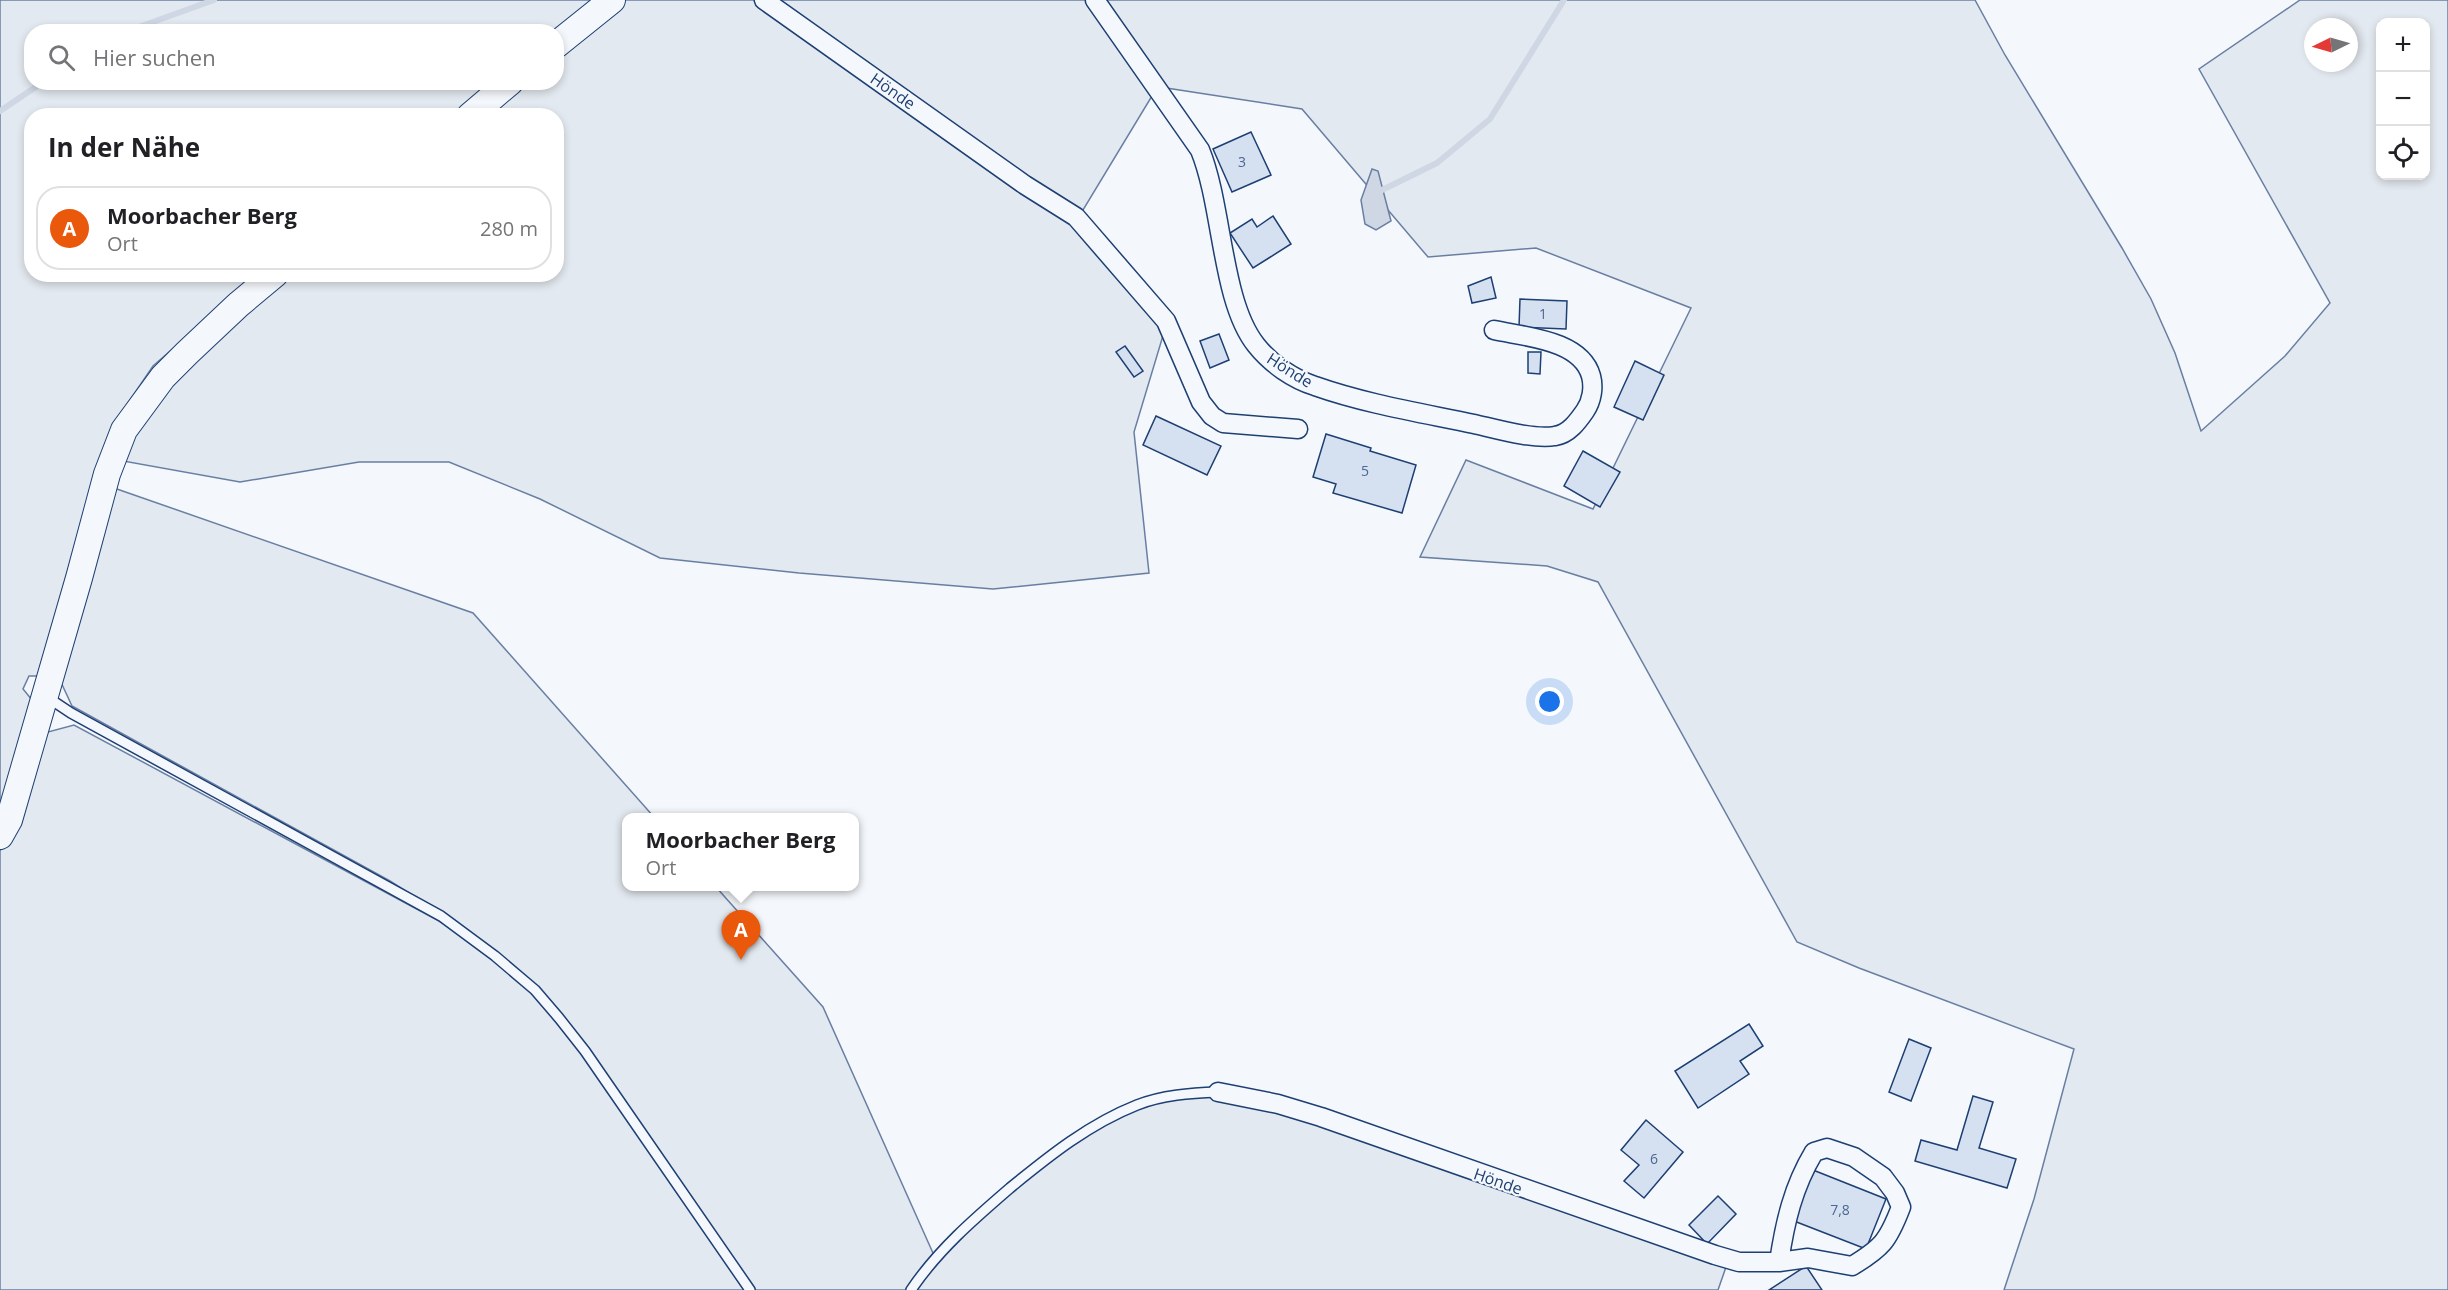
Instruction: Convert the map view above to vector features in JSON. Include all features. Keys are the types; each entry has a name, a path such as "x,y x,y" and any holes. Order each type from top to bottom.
{"street":[{"path":"564,39 612,0"},
{"name":"Hönde","path":"764,0 1015,178 1076,217 1166,321 1201,402 1212,416 1223,423 1298,429"},
{"name":"Hönde","path":"1095,0 1200,150 1209,178 1240,316 1254,343 1274,363 1315,386 1395,408 1507,431 1556,436 1575,426 1590,404 1593,383 1588,365 1573,351 1546,341 1494,330"},
{"path":"479,108 501,90"},
{"path":"0,836 9,820 106,474 124,430 163,377 238,305 265,282"},
{"name":"Hönde","path":"1218,1092 1278,1104 1322,1117 1739,1262 1779,1262 1808,1258 1851,1266 1877,1251 1892,1228 1901,1207 1895,1193 1883,1178 1854,1157 1827,1148 1814,1152 1804,1170 1785,1220 1779,1262"}],"lane":[{"path":"45,696 70,713 441,916 495,956 535,990 585,1051 750,1290"},
{"path":"911,1290 926,1267 975,1218 1030,1172 1091,1126 1138,1104 1183,1093 1218,1092"}],"shaded area":[{"path":"0,0 600,0 564,26 564,24 24,24 24,90 488,90 466,108 24,108 24,282 250,282 153,366 119,416 38,676 29,676 23,689 32,700 0,809"},
{"path":"621,0 754,0 1073,222 1165,329 1134,432 1149,573 993,589 799,573 660,558 540,499 449,462 359,462 240,482 123,461 150,405 279,282 564,282 564,108 491,108 513,90 564,90 564,47"},
{"path":"775,0 1090,0 1155,91 1080,215"},
{"path":"1099,0 1975,0 2005,55 2151,299 2175,353 2201,431 2285,356 2330,303 2199,69 2300,0 2448,0 2448,1290 2004,1290 2034,1199 2074,1049 1859,968 1797,942 1598,582 1547,566 1420,557 1466,460 1593,509 1691,308 1536,248 1428,257 1302,109 1160,87"},
{"path":"1372,169 1378,171 1391,221 1376,230 1365,224 1361,200"},
{"path":"114,488 473,613 650,813 622,813 622,891 720,891 823,1007 937,1262 980,1219 1033,1172 1093,1127 1138,1107 1185,1096 1217,1095 1299,1114 1726,1267 1718,1290 0,1290 0,851 16,825 44,733 74,725 450,927 453,921 390,881 72,706 59,678"}],"building":[{"path":"1251,132 1271,175 1232,192 1213,149"},
{"path":"1273,216 1291,244 1253,268 1230,233 1252,219 1257,227"},
{"path":"1491,277 1496,298 1472,303 1468,286"},
{"path":"1520,299 1567,301 1566,329 1519,327"},
{"path":"1219,334 1229,360 1210,368 1200,341"},
{"path":"1125,346 1143,371 1134,377 1116,352"},
{"path":"1528,352 1541,352 1540,374 1528,373"},
{"path":"1635,361 1664,375 1643,420 1614,407"},
{"path":"1156,416 1221,446 1207,475 1143,445"},
{"path":"1326,434 1416,465 1402,513 1333,493 1336,484 1313,477"},
{"path":"1583,451 1620,472 1600,507 1564,486"},
{"path":"1749,1024 1763,1046 1740,1061 1749,1074 1698,1108 1675,1071"},
{"path":"1909,1039 1931,1048 1911,1101 1889,1092"},
{"path":"1973,1096 1993,1102 1979,1148 2016,1159 2007,1188 1915,1161 1921,1140 1957,1150"},
{"path":"1646,1120 1683,1152 1644,1198 1624,1181 1639,1165 1621,1150"},
{"path":"1813,1170 1886,1199 1866,1249 1794,1221"},
{"path":"1718,1196 1736,1214 1707,1244 1689,1225"},
{"path":"1806,1266 1822,1290 1769,1290"}],"waterway":[{"path":"147,24 214,0"},
{"path":"1382,190 1437,163 1490,119 1564,0"},
{"path":"0,111 31,90"}],"place":[{"name":"Moorbacher Berg","path":"741,960"}]}
